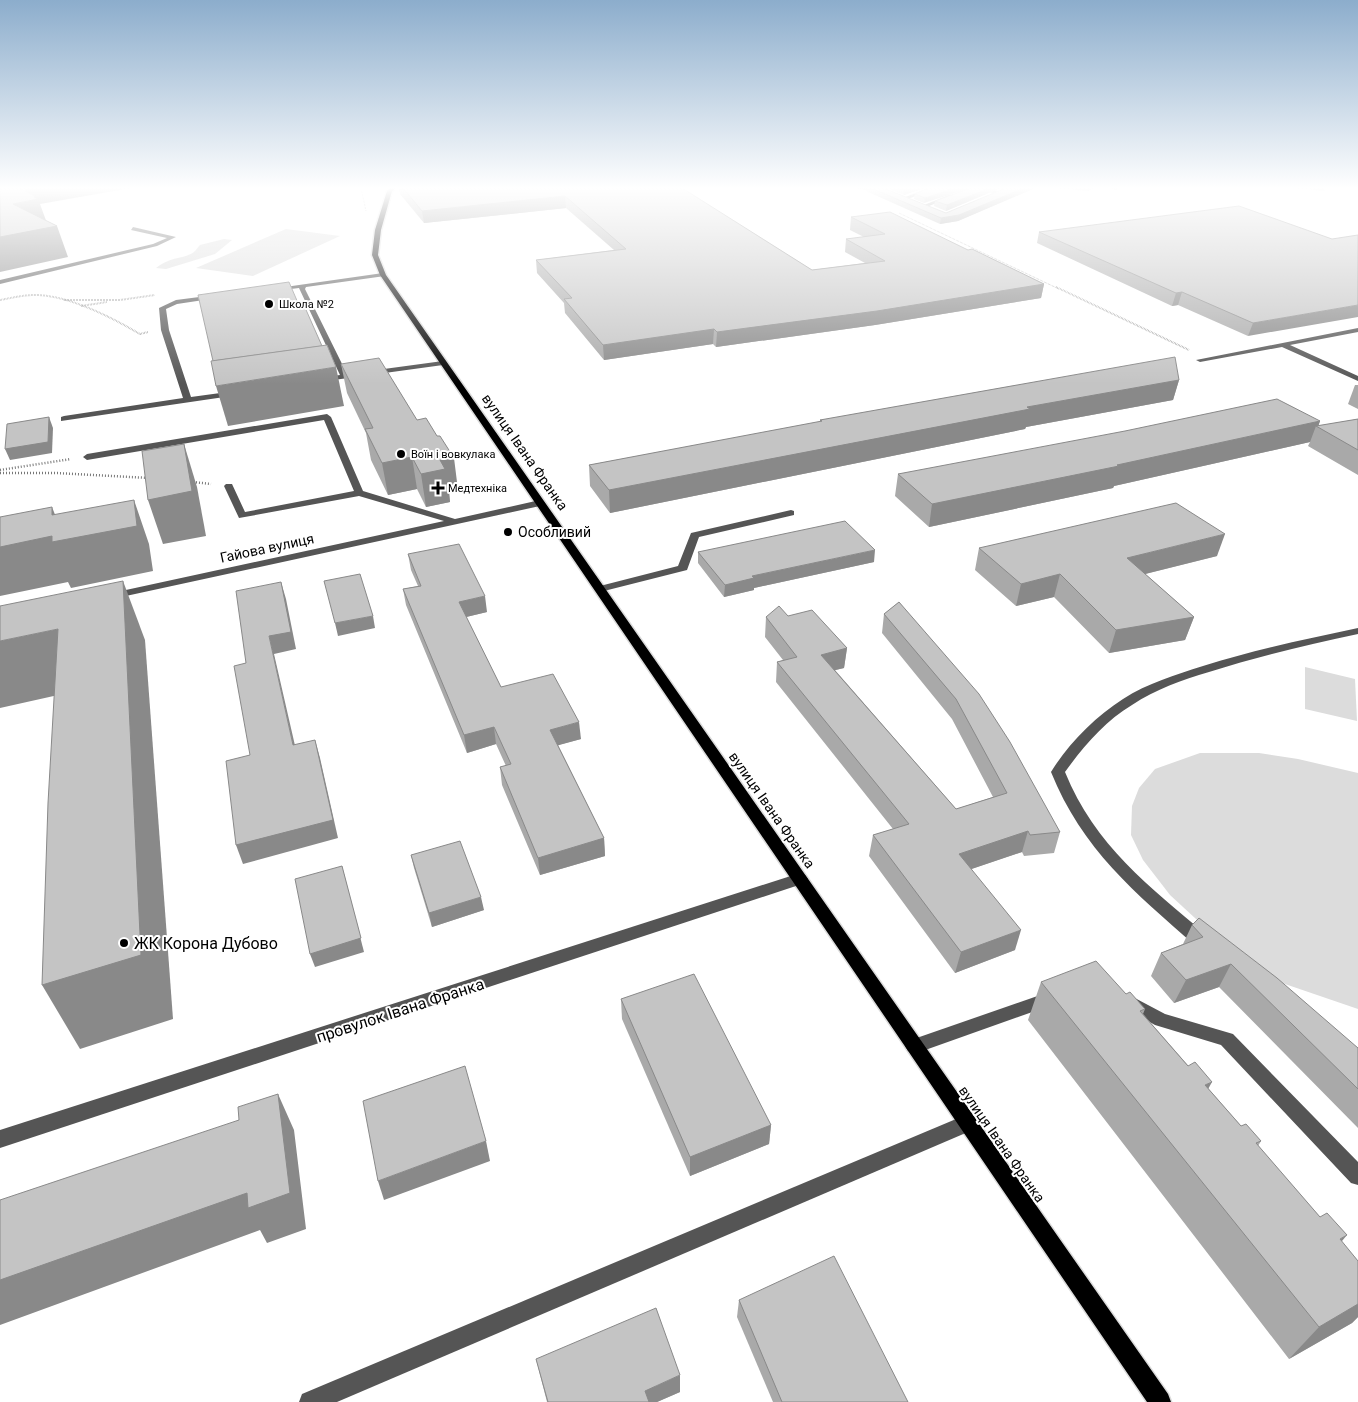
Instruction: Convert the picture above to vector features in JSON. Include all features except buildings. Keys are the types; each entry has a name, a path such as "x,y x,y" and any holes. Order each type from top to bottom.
{"main road":[{"name":"вулиця Івана Франка","path":"376,253 382,275 1160,1402"}],"street":[{"path":"0,282 123,253"},
{"path":"264,290 382,275"},
{"path":"304,285 302,289 346,377"},
{"path":"188,400 165,330 162,308 167,305 225,296"},
{"path":"1203,359 1358,330"},
{"path":"1282,344 1358,379"},
{"path":"316,381 443,362"},
{"path":"64,419 247,391"},
{"path":"87,457 327,417 359,493"},
{"path":"229,486 242,516 359,493 453,521"},
{"name":"Гайова вулиця","path":"96,600 540,502"},
{"path":"600,590 683,568 695,535 791,513"},
{"path":"1210,949 1132,881 1085,827 1064,792 1058,772 1074,750 1103,721 1127,702 1165,682 1256,653 1358,632"},
{"name":"провулок Івана Франка","path":"0,1139 800,879"},
{"path":"914,1046 1068,992"},
{"path":"1120,997 1161,1020 1227,1039 1358,1176"},
{"path":"310,1402 968,1123"}],"path":[{"path":"982,253 1203,359"},
{"path":"78,306 158,294"},
{"path":"0,300 41,295 61,300 125,324 140,334 165,330"},
{"path":"61,300 120,300"},
{"path":"0,472 87,457"},
{"path":"0,472 155,478"},
{"path":"192,482 229,486"}],"shaded area":[{"path":"216,253 166,269 156,268 167,261 192,254"},
{"path":"230,253 302,253 253,276 196,268"},
{"path":"1305,667 1355,679 1357,721 1305,709"},
{"path":"1200,753 1259,753 1298,759 1358,773 1358,1009 1282,983 1209,931 1170,895 1143,860 1131,835 1132,806 1139,788 1155,769"}],"place":[{"name":"Школа №2","path":"269,304"},
{"name":"Воїн і вовкулака","path":"401,454"},
{"name":"Медтехніка","path":"438,488"},
{"name":"Особливий","path":"508,532"},
{"name":"ЖК Корона Дубово","path":"124,943"}]}
